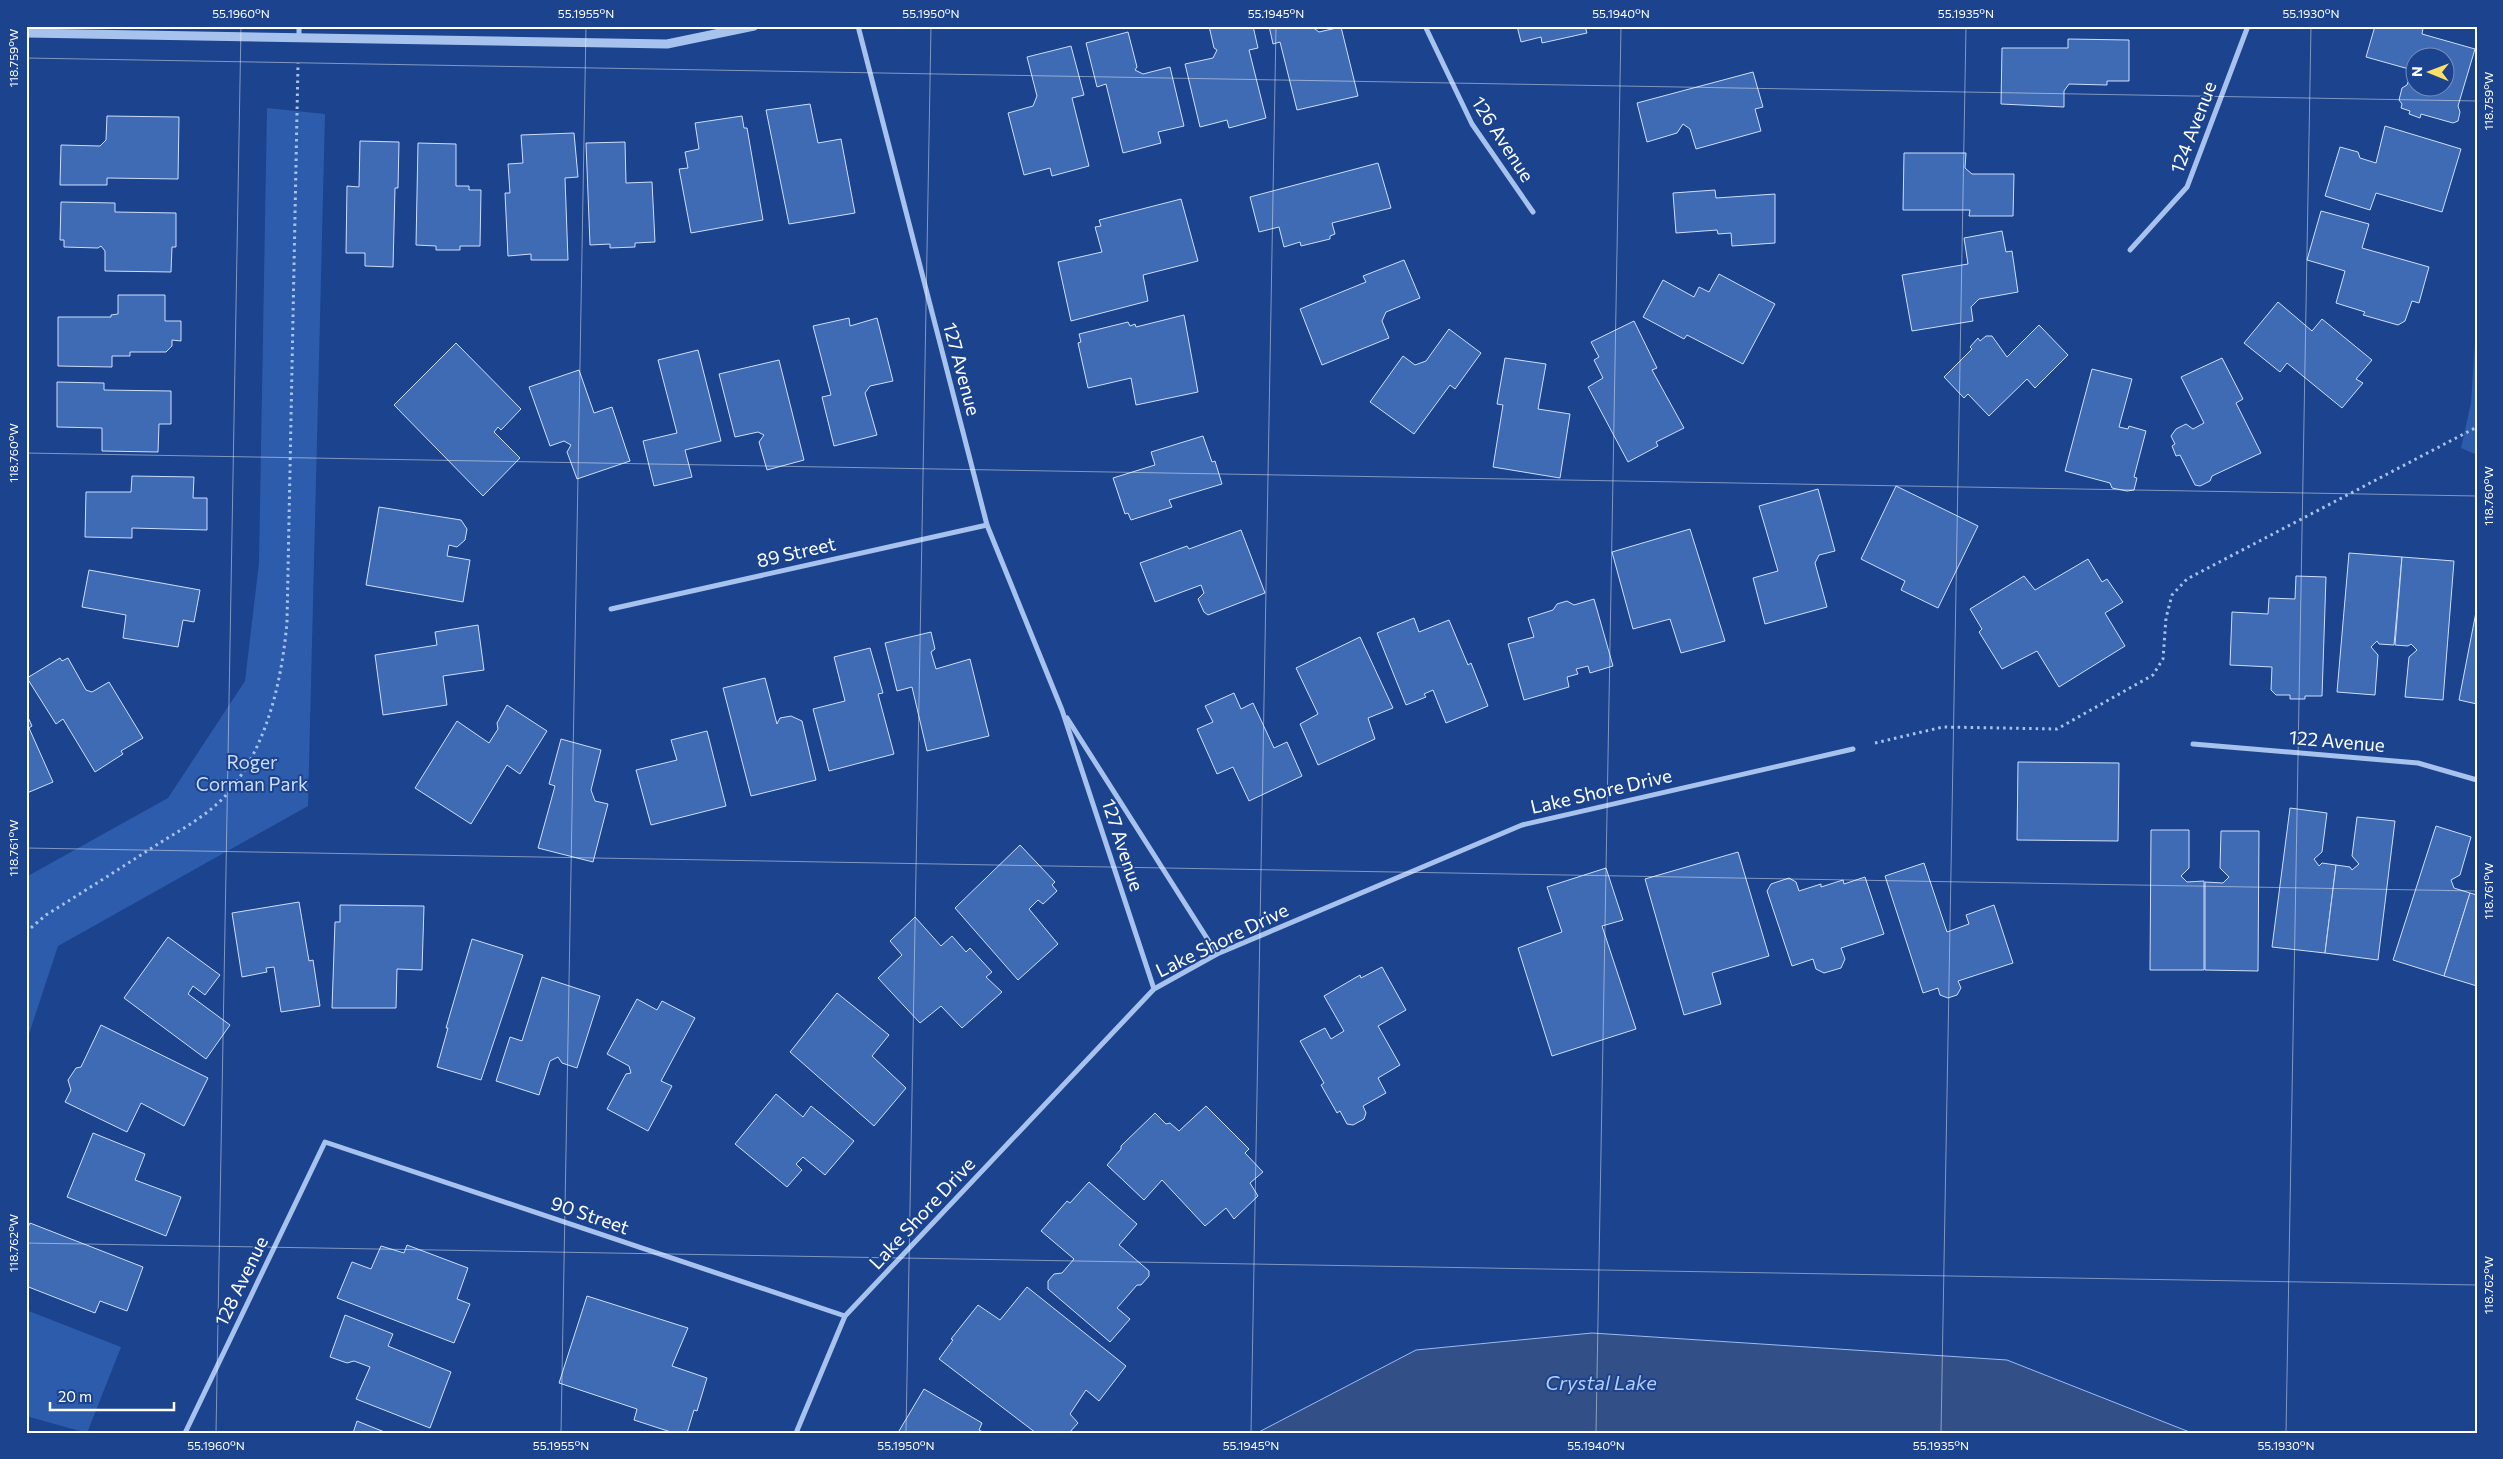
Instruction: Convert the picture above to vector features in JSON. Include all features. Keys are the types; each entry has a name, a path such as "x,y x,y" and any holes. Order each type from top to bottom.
{"street":[{"path":"299,26 299,40"},
{"path":"26,33 299,40 667,44 754,26"},
{"name":"127 Avenue","path":"858,26 987,525 1062,710 1154,989"},
{"name":"126 Avenue","path":"1425,26 1472,124 1534,212"},
{"name":"124 Avenue","path":"2130,250 2187,187 2248,26"},
{"name":"89 Street","path":"611,609 987,525"},
{"name":"127 Avenue","path":"1062,710 1217,954"},
{"name":"122 Avenue","path":"2194,744 2418,763 2477,780"},
{"name":"Lake Shore Drive","path":"796,1433 845,1316 1154,989 1217,954 1522,825 1852,749"},
{"name":"90 Street","path":"325,1142 845,1316"},
{"name":"128 Avenue","path":"185,1433 325,1142"}],"path":[{"path":"26,932 46,915 202,816 231,790 262,732 277,692 284,660 287,622 299,40"},
{"path":"1852,749 1943,727 2057,729 2153,675 2162,659 2166,618 2172,595 2187,579 2477,427"}],"green space":[{"name":"Roger Corman Park","path":"267,108 325,114 308,806 58,946 26,1043 26,877 168,798 245,681 259,563"},
{"path":"2477,313 2477,455 2461,448 2471,403"},
{"path":"26,1310 121,1347 87,1433 26,1416"}],"water":[{"name":"Crystal Lake","path":"1592,1333 2007,1360 2192,1433 1257,1433 1416,1350"}],"building":[{"path":"1209,26 1253,26 1258,48 1249,50 1266,118 1229,128 1227,120 1200,127 1185,64 1213,58 1217,50 1214,48"},
{"path":"1269,26 1311,26 1319,32 1341,27 1358,96 1297,110 1280,42 1273,44"},
{"path":"1517,26 1585,26 1587,33 1542,43 1541,37 1521,42"},
{"path":"2375,26 2417,26 2423,28 2422,34 2475,49 2458,106 2460,112 2458,121 2453,123 2421,114 2420,118 2409,114 2410,111 2401,108 2402,104 2399,100 2402,88 2406,86 2406,98 2456,98 2456,48 2406,48 2406,68 2366,57"},
{"path":"1128,32 1137,67 1135,70 1143,74 1170,67 1184,126 1158,132 1161,143 1123,153 1106,84 1097,87 1086,43"},
{"path":"2068,39 2129,40 2129,81 2107,81 2107,85 2069,84 2064,91 2064,107 2001,104 2002,48 2068,48"},
{"path":"1071,46 1084,95 1072,98 1089,166 1052,176 1050,168 1024,175 1008,113 1033,106 1037,96 1027,57"},
{"path":"1753,72 1763,107 1755,109 1761,131 1696,149 1690,129 1683,124 1677,133 1647,142 1637,103"},
{"path":"810,104 818,143 841,139 855,213 789,224 766,110"},
{"path":"107,116 179,117 178,179 107,178 107,185 60,185 61,145 100,146 106,140"},
{"path":"742,116 744,128 747,128 763,220 691,233 679,169 688,168 685,152 699,149 695,123"},
{"path":"2385,126 2461,149 2442,212 2376,193 2370,210 2325,196 2340,147 2358,152 2360,158 2376,163"},
{"path":"574,133 578,177 565,178 568,260 531,260 531,254 508,256 505,193 510,193 508,164 523,163 521,135"},
{"path":"360,141 399,142 398,188 395,188 393,267 365,266 365,253 346,253 347,186 359,187"},
{"path":"625,142 626,183 652,182 655,242 635,243 635,247 610,248 610,244 590,245 586,143"},
{"path":"418,143 456,144 456,186 469,186 469,190 481,190 480,246 460,246 460,250 436,250 436,246 416,245"},
{"path":"1904,153 1966,153 1965,168 1972,174 2014,174 2013,216 1969,216 1970,210 1903,210"},
{"path":"1378,163 1391,208 1332,223 1335,234 1330,236 1330,239 1301,246 1300,242 1284,247 1279,227 1259,232 1250,197"},
{"path":"1715,190 1716,198 1775,194 1775,243 1732,246 1731,233 1718,234 1717,230 1676,233 1673,193"},
{"path":"1181,199 1198,261 1143,275 1148,301 1071,321 1058,262 1102,252 1095,227 1101,226 1099,220"},
{"path":"61,202 115,203 115,212 176,213 176,247 172,247 171,272 105,271 105,251 101,246 98,248 64,247 64,240 60,240"},
{"path":"2321,211 2369,224 2362,248 2429,267 2419,303 2412,301 2405,321 2398,325 2363,315 2365,312 2336,303 2345,271 2307,260"},
{"path":"2002,231 2006,252 2012,251 2018,292 1979,299 1971,307 1973,321 1912,331 1902,275 1968,264 1964,238"},
{"path":"1404,260 1420,298 1386,312 1382,321 1389,338 1322,365 1300,309 1366,282 1363,276"},
{"path":"1719,274 1775,304 1743,364 1687,335 1684,339 1643,317 1663,280 1694,297 1699,287 1709,292"},
{"path":"118,295 165,295 165,321 181,321 181,341 172,340 172,346 166,352 130,352 130,356 112,356 112,367 58,366 58,317 111,317 111,315 118,314"},
{"path":"2278,302 2312,331 2322,319 2372,360 2356,379 2363,383 2342,408 2287,363 2280,372 2244,343"},
{"path":"1184,315 1198,392 1136,405 1131,378 1088,388 1078,343 1081,342 1079,334 1128,322 1130,326 1135,324 1136,327"},
{"path":"849,318 850,326 877,318 893,381 870,386 865,393 877,435 834,446 822,397 831,395 813,326"},
{"path":"1634,321 1657,368 1652,370 1684,428 1656,442 1658,446 1628,462 1588,387 1603,378 1594,360 1599,357 1591,342"},
{"path":"2039,325 2068,355 2035,388 2027,379 1989,416 1968,394 1964,398 1944,377 1972,349 1970,347 1978,338 1980,341 1986,336 1992,336 2007,357"},
{"path":"1449,329 1481,353 1455,389 1450,385 1414,434 1370,402 1403,356 1415,365 1426,361"},
{"path":"456,343 521,409 501,430 498,427 494,432 520,458 483,496 394,405"},
{"path":"698,350 721,441 685,450 692,477 654,486 643,441 677,433 658,360"},
{"path":"1505,358 1546,364 1538,409 1570,414 1560,478 1493,467 1503,405 1497,404"},
{"path":"2222,358 2243,399 2236,403 2261,453 2212,476 2210,481 2200,486 2195,485 2180,455 2176,456 2172,446 2175,444 2171,436 2176,429 2186,424 2193,429 2204,423 2181,377"},
{"path":"779,360 804,460 767,470 759,442 764,435 758,432 735,437 719,374"},
{"path":"2092,369 2132,379 2119,427 2128,429 2129,426 2146,431 2134,477 2137,478 2134,490 2127,491 2112,488 2110,483 2065,471"},
{"path":"579,370 594,413 612,407 630,461 577,479 567,452 571,445 564,441 550,446 529,387"},
{"path":"57,382 104,383 104,390 171,391 171,424 159,424 158,452 102,451 102,428 57,427"},
{"path":"1203,436 1212,462 1215,461 1222,484 1169,500 1172,507 1131,520 1128,513 1125,514 1113,478 1155,465 1151,452"},
{"path":"132,476 194,477 193,498 207,498 207,530 132,528 132,538 85,537 86,492 131,492"},
{"path":"1896,486 1978,526 1938,608 1901,590 1905,581 1861,559"},
{"path":"1818,489 1835,551 1819,555 1815,563 1827,607 1765,624 1753,578 1778,571 1759,506"},
{"path":"379,507 461,520 467,529 465,540 457,547 449,545 447,556 470,560 463,602 366,585"},
{"path":"1690,529 1725,641 1681,653 1670,619 1633,629 1612,552"},
{"path":"1241,530 1265,593 1208,615 1204,612 1198,599 1204,593 1201,585 1155,602 1140,563 1187,546 1189,549"},
{"path":"2349,553 2402,557 2394,645 2379,644 2377,641 2371,647 2378,655 2375,695 2337,692"},
{"path":"2402,557 2454,561 2443,700 2405,697 2409,657 2417,650 2411,644 2408,646 2395,645"},
{"path":"2088,559 2102,582 2107,579 2123,602 2105,613 2125,646 2059,687 2037,651 2002,669 1979,632 1982,629 1970,609 2024,576 2035,590"},
{"path":"89,570 200,590 194,622 183,620 178,647 123,638 126,615 82,607"},
{"path":"2296,576 2326,577 2322,696 2305,696 2305,699 2290,699 2290,695 2276,695 2271,690 2272,667 2230,665 2232,612 2268,614 2269,598 2295,599"},
{"path":"1594,599 1613,666 1590,673 1588,666 1576,669 1578,674 1567,677 1569,687 1524,700 1508,644 1534,637 1528,618 1553,610 1557,604 1567,601 1574,605"},
{"path":"2477,607 2477,704 2459,700"},
{"path":"1414,618 1419,632 1449,620 1468,665 1471,663 1488,706 1446,723 1433,690 1424,694 1426,697 1406,705 1377,633"},
{"path":"478,625 484,670 443,676 447,705 383,715 375,655 437,645 435,632"},
{"path":"931,632 935,649 931,652 936,669 970,659 989,736 927,751 912,687 897,691 885,643"},
{"path":"1360,637 1393,708 1368,718 1375,739 1318,765 1300,724 1318,714 1296,668"},
{"path":"870,648 883,693 878,694 894,754 829,771 813,709 845,701 834,657"},
{"path":"60,658 62,661 68,658 86,690 92,692 109,682 143,738 121,751 123,754 95,772 63,719 56,724 27,678"},
{"path":"765,678 777,724 780,718 791,716 802,721 816,780 751,796 723,688"},
{"path":"1234,693 1241,709 1253,703 1274,748 1287,742 1302,776 1249,801 1233,767 1217,774 1197,729 1213,722 1205,706"},
{"path":"507,705 547,731 520,774 507,765 471,824 415,788 457,721 489,743 498,729 497,723"},
{"path":"26,713 32,726 29,728 53,782 27,793"},
{"path":"707,731 726,806 651,825 636,770 677,760 671,740"},
{"path":"561,739 601,750 591,790 595,801 608,804 593,862 538,848 555,786 549,784"},
{"path":"2018,762 2119,763 2118,841 2017,840"},
{"path":"2290,808 2327,813 2322,852 2314,859 2319,866 2322,863 2336,865 2325,953 2272,947"},
{"path":"2357,817 2395,821 2378,960 2325,953 2336,865 2350,867 2352,870 2359,864 2352,856"},
{"path":"2436,826 2471,837 2460,875 2451,880 2454,888 2470,893 2444,976 2393,960"},
{"path":"2151,830 2189,830 2189,868 2181,876 2187,882 2204,881 2204,970 2150,970"},
{"path":"2221,831 2259,831 2258,971 2205,970 2205,882 2223,883 2229,877 2220,868"},
{"path":"1020,845 1055,882 1052,885 1057,891 1043,904 1038,900 1029,909 1058,944 1018,980 955,908"},
{"path":"1738,852 1769,956 1712,973 1721,1004 1684,1015 1645,879"},
{"path":"1924,863 1947,932 1969,924 1966,915 1994,905 2013,963 1958,981 1961,988 1957,995 1948,998 1940,995 1938,988 1923,993 1885,876"},
{"path":"1606,868 1623,920 1602,926 1636,1029 1552,1056 1518,948 1562,932 1547,887"},
{"path":"1865,877 1884,934 1841,948 1845,959 1841,968 1824,973 1816,969 1813,959 1792,966 1767,891 1771,884 1789,878 1796,882 1799,891 1843,880 1844,884"},
{"path":"2470,893 2477,895 2477,986 2444,976"},
{"path":"299,902 309,961 313,960 320,1006 281,1012 274,967 266,968 267,972 242,977 232,913"},
{"path":"340,905 424,906 422,970 397,969 396,1008 332,1008 335,922 340,922"},
{"path":"915,917 941,946 952,936 966,952 970,948 992,972 986,977 1002,992 962,1028 941,1006 920,1023 878,978 902,955 890,941"},
{"path":"168,937 220,975 205,995 193,986 188,994 230,1025 206,1059 124,998"},
{"path":"472,939 523,955 481,1080 437,1067 448,1028 446,1028"},
{"path":"1382,967 1406,1010 1378,1026 1400,1065 1378,1078 1386,1093 1363,1106 1366,1113 1364,1119 1353,1125 1347,1124 1340,1111 1337,1113 1321,1085 1324,1083 1300,1041 1325,1028 1331,1039 1344,1031 1324,996 1360,975 1361,978"},
{"path":"542,977 600,996 577,1068 562,1063 558,1057 550,1061 539,1095 496,1081 510,1037 522,1041"},
{"path":"837,993 889,1035 872,1056 906,1088 874,1126 790,1052"},
{"path":"637,999 657,1010 662,1001 695,1018 661,1081 672,1086 648,1131 607,1109 626,1074 631,1073 629,1066 607,1054"},
{"path":"101,1025 208,1078 184,1126 141,1103 127,1132 65,1102 71,1090 68,1080 76,1068 81,1067"},
{"path":"776,1094 803,1117 811,1106 854,1141 825,1175 803,1157 796,1164 802,1170 787,1187 735,1144"},
{"path":"1206,1106 1249,1149 1245,1153 1263,1172 1250,1183 1258,1196 1234,1219 1226,1208 1205,1226 1162,1180 1144,1200 1107,1165 1121,1149 1121,1146 1155,1113 1166,1124 1170,1123 1179,1131"},
{"path":"93,1133 145,1154 135,1180 181,1197 166,1236 67,1197"},
{"path":"1089,1182 1137,1224 1119,1245 1149,1271 1149,1276 1141,1285 1137,1285 1117,1308 1130,1319 1110,1342 1048,1289 1048,1281 1054,1274 1062,1273 1074,1259 1041,1231 1067,1201 1070,1203"},
{"path":"30,1223 143,1267 127,1311 100,1301 95,1313 26,1286 26,1231"},
{"path":"407,1245 468,1268 457,1299 470,1304 454,1343 337,1298 352,1262 371,1269 381,1246 404,1253"},
{"path":"1027,1287 1126,1366 1099,1401 1086,1390 1070,1414 1078,1423 1069,1433 1036,1433 939,1359 953,1340 951,1339 978,1305 1000,1320"},
{"path":"587,1296 688,1328 672,1366 707,1378 697,1411 694,1410 687,1433 674,1433 634,1420 637,1409 559,1383"},
{"path":"345,1315 393,1334 388,1346 451,1372 430,1428 356,1399 370,1367 354,1361 347,1363 330,1357"},
{"path":"924,1389 982,1423 979,1430 985,1433 902,1433 899,1431"},
{"path":"357,1421 387,1433 353,1433"}]}
